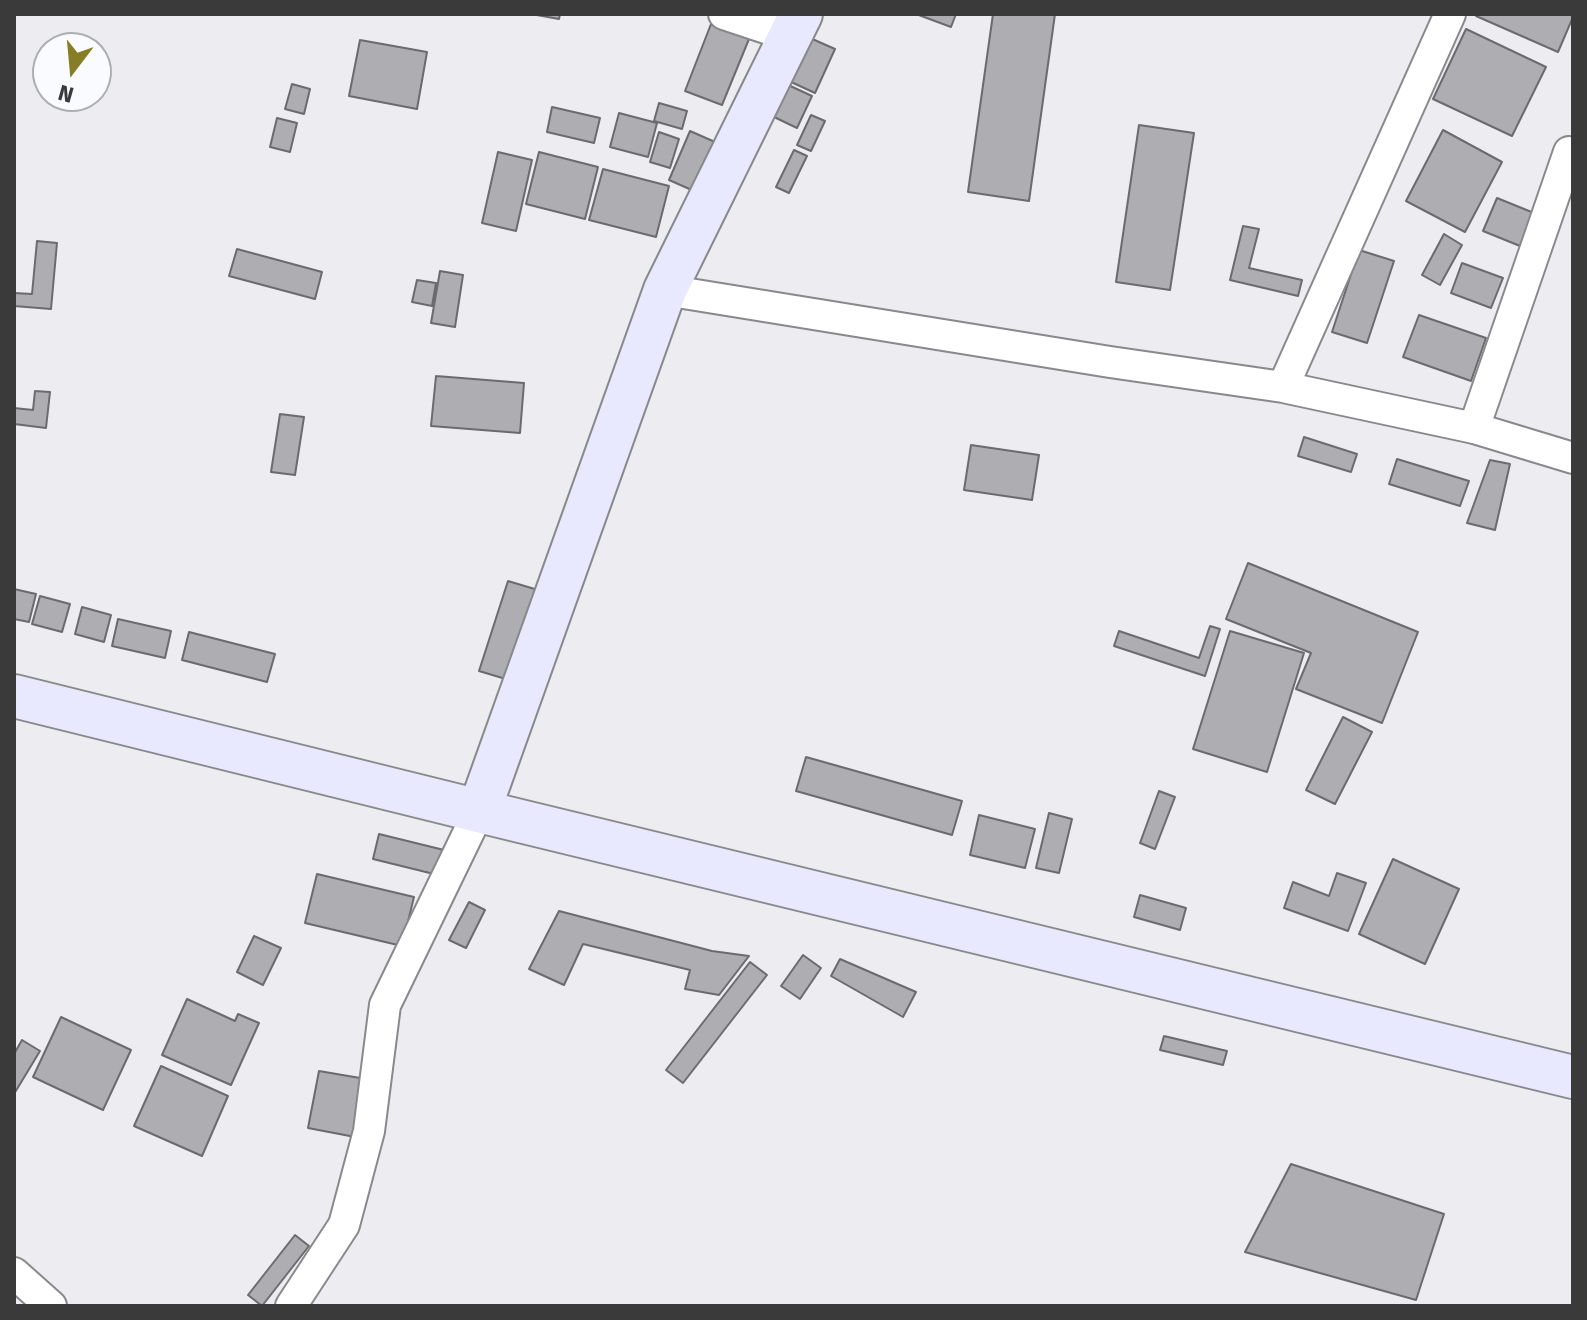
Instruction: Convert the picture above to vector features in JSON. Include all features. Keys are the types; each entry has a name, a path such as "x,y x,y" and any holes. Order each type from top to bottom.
{"main road":[{"path":"479,811 665,290 796,25"},
{"path":"14,696 1573,1077"}],"street":[{"path":"724,14 796,25"},
{"path":"1283,387 1450,14"},
{"path":"1474,428 1569,152"},
{"path":"665,290 1094,360 1283,387 1474,428 1573,458"},
{"path":"291,1306 344,1225 369,1131 385,1005 479,811"},
{"path":"14,1273 51,1306"}],"building":[{"path":"531,14 560,14 559,19"},
{"path":"916,14 956,14 951,27"},
{"path":"993,14 1055,14 1029,201 968,192"},
{"path":"1476,14 1573,14 1573,17 1558,52"},
{"path":"711,24 749,39 722,105 685,91"},
{"path":"1466,29 1546,67 1512,136 1433,99"},
{"path":"810,38 835,49 815,93 789,81"},
{"path":"360,40 427,52 417,109 349,96"},
{"path":"292,84 310,89 304,114 285,109"},
{"path":"786,84 812,96 797,128 772,116"},
{"path":"659,103 687,111 682,129 654,121"},
{"path":"552,107 600,118 594,143 547,132"},
{"path":"619,113 657,123 648,157 610,147"},
{"path":"811,115 825,121 811,151 797,145"},
{"path":"277,118 297,123 290,152 270,147"},
{"path":"1139,125 1194,133 1170,290 1116,282"},
{"path":"1443,130 1502,162 1465,232 1406,201"},
{"path":"690,131 715,142 694,191 669,180"},
{"path":"659,132 679,139 670,168 650,162"},
{"path":"794,150 807,156 789,193 776,187"},
{"path":"498,152 532,160 516,231 482,223"},
{"path":"539,152 598,167 585,219 526,204"},
{"path":"603,169 669,186 656,237 589,220"},
{"path":"1497,198 1534,213 1520,246 1483,231"},
{"path":"1243,226 1259,229 1249,268 1302,280 1298,296 1230,280"},
{"path":"1444,234 1462,245 1440,285 1422,275"},
{"path":"37,241 57,243 51,309 14,306 14,293 32,294"},
{"path":"237,249 322,272 315,299 229,276"},
{"path":"1359,250 1394,261 1367,343 1332,332"},
{"path":"1462,263 1503,278 1491,308 1451,293"},
{"path":"440,271 463,275 455,327 431,323"},
{"path":"417,280 436,283 432,306 412,302"},
{"path":"1419,315 1486,338 1471,381 1403,357"},
{"path":"436,376 524,383 520,433 431,426"},
{"path":"35,391 50,392 46,428 14,424 14,408 33,410"},
{"path":"280,414 304,417 295,475 271,472"},
{"path":"1304,437 1357,454 1351,472 1298,456"},
{"path":"971,445 1039,455 1032,500 964,490"},
{"path":"1397,459 1469,481 1460,506 1389,484"},
{"path":"1490,460 1510,464 1495,530 1467,523"},
{"path":"1248,563 1418,632 1382,723 1296,689 1311,653 1226,619"},
{"path":"508,581 538,590 509,680 479,671"},
{"path":"14,589 36,594 29,622 14,619"},
{"path":"40,596 70,604 62,632 32,624"},
{"path":"82,607 111,615 104,642 75,634"},
{"path":"118,619 171,631 165,658 112,646"},
{"path":"1210,626 1220,629 1205,676 1114,646 1119,631 1199,658"},
{"path":"1230,631 1304,653 1267,772 1193,749"},
{"path":"189,632 275,654 267,682 182,660"},
{"path":"1343,717 1372,732 1335,804 1306,790"},
{"path":"806,757 962,801 952,835 796,791"},
{"path":"1159,791 1175,797 1155,849 1140,843"},
{"path":"1049,813 1072,819 1059,873 1036,868"},
{"path":"979,815 1035,829 1025,868 970,855"},
{"path":"379,834 444,850 438,875 373,859"},
{"path":"1393,859 1459,889 1425,964 1359,934"},
{"path":"1337,873 1366,883 1348,931 1284,908 1293,882 1329,896"},
{"path":"317,874 414,897 402,946 305,923"},
{"path":"1140,895 1186,908 1180,930 1134,917"},
{"path":"469,902 485,910 466,948 449,940"},
{"path":"559,911 712,951 749,956 719,995 685,989 690,970 583,944 564,985 529,969"},
{"path":"254,936 281,948 263,985 237,972"},
{"path":"803,955 821,968 800,999 781,986"},
{"path":"840,959 916,992 903,1017 831,976"},
{"path":"750,962 767,975 683,1083 666,1070"},
{"path":"187,999 235,1021 238,1014 259,1023 231,1085 162,1055"},
{"path":"61,1017 131,1050 103,1110 33,1077"},
{"path":"1164,1036 1227,1051 1223,1065 1160,1050"},
{"path":"22,1040 40,1051 14,1094 14,1054"},
{"path":"161,1066 228,1096 202,1156 134,1126"},
{"path":"319,1071 366,1079 355,1137 308,1128"},
{"path":"1291,1164 1444,1214 1416,1300 1245,1252"},
{"path":"295,1235 309,1246 262,1306 248,1295"}]}
